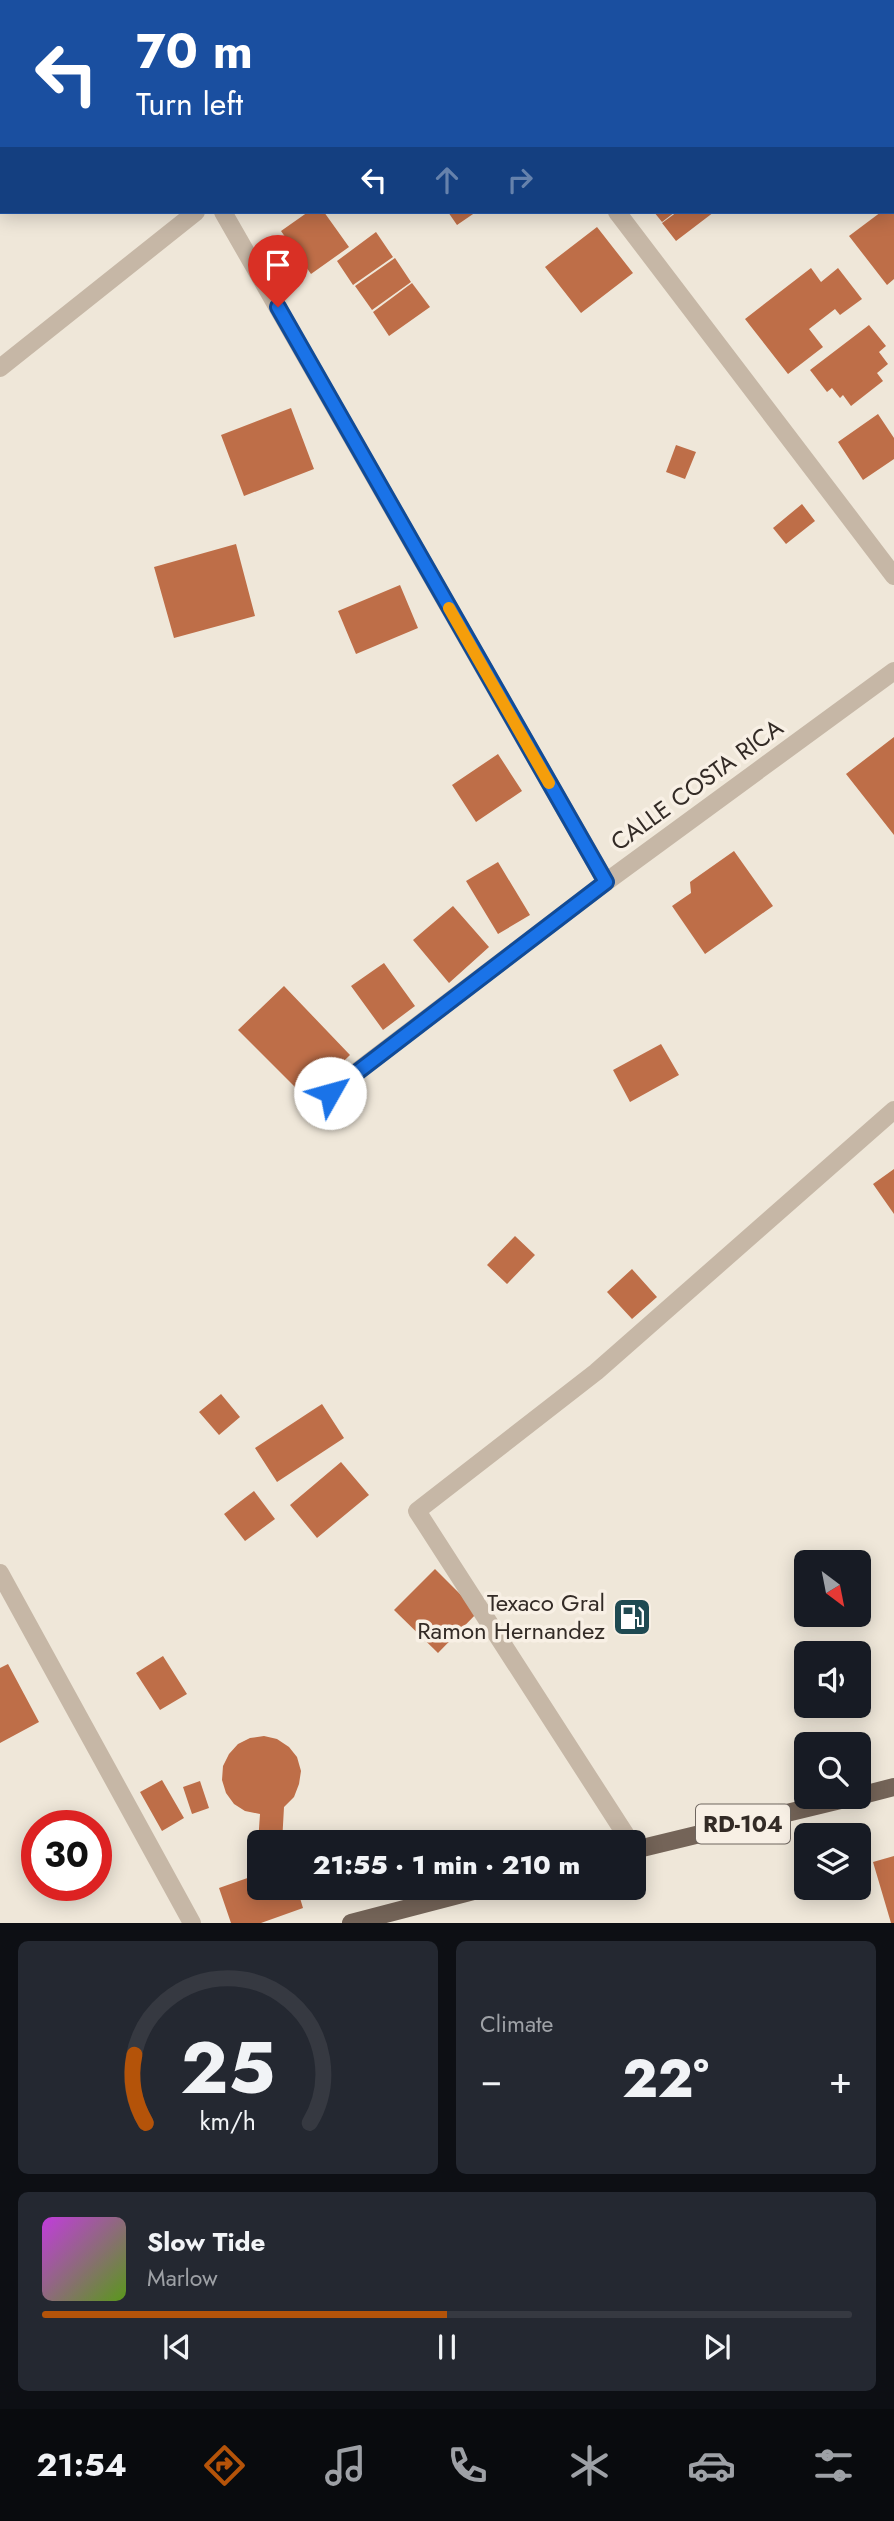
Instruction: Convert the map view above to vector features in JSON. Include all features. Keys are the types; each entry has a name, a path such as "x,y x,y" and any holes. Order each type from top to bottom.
{"main road":[{"path":"871,1793 894,1787"},
{"name":"RD-104","path":"646,1844 800,1809"},
{"path":"351,1923 439,1900"}],"street":[{"path":"0,368 193,214"},
{"path":"224,214 606,882"},
{"path":"619,214 894,576"},
{"name":"CALLE COSTA RICA","path":"330,1093 606,882 894,671"},
{"path":"622,1830 417,1511 596,1372 894,1110"},
{"path":"0,1573 192,1923"}],"building":[{"path":"305,214 325,214 349,247 311,274 281,231"},
{"path":"449,214 473,214 457,225"},
{"path":"656,214 672,214 662,222"},
{"path":"674,214 711,214 676,241 662,223"},
{"path":"878,214 894,214 894,279 887,285 849,236"},
{"path":"597,227 633,273 581,313 545,267"},
{"path":"376,232 393,257 353,285 337,261"},
{"path":"395,258 411,282 372,310 355,286"},
{"path":"811,268 821,282 838,268 862,299 840,315 835,309 809,329 823,347 788,374 745,319"},
{"path":"412,283 430,307 389,336 373,312"},
{"path":"869,325 886,346 879,352 888,364 877,373 883,381 851,406 843,395 840,398 832,388 827,392 810,370"},
{"path":"291,408 314,469 244,496 221,435"},
{"path":"878,414 894,438 894,459 863,480 838,442"},
{"path":"676,445 696,452 685,479 666,472"},
{"path":"802,504 815,521 786,544 773,528"},
{"path":"236,544 255,616 174,638 154,567"},
{"path":"400,585 418,628 356,654 338,611"},
{"path":"894,737 894,835 846,774"},
{"path":"498,754 522,791 476,822 452,785"},
{"path":"734,851 773,906 705,954 672,906 691,893 690,882"},
{"path":"498,862 530,915 498,934 466,881"},
{"path":"453,906 489,947 449,983 413,940"},
{"path":"384,963 415,1006 383,1030 351,986"},
{"path":"284,986 350,1055 306,1098 238,1030"},
{"path":"661,1044 679,1075 630,1102 613,1070"},
{"path":"894,1169 894,1214 873,1184"},
{"path":"515,1236 535,1255 507,1284 487,1265"},
{"path":"632,1269 657,1297 632,1319 607,1292"},
{"path":"221,1394 240,1417 219,1435 199,1412"},
{"path":"322,1404 344,1438 277,1482 255,1448"},
{"path":"341,1462 369,1495 317,1538 290,1505"},
{"path":"254,1491 275,1519 245,1541 224,1514"},
{"path":"435,1569 478,1612 438,1653 394,1610"},
{"path":"163,1656 187,1694 160,1710 136,1673"},
{"path":"8,1664 39,1722 0,1743 0,1668"},
{"path":"264,1736 277,1739 297,1757 301,1771 299,1784 294,1797 284,1807 283,1830 259,1830 260,1814 245,1811 234,1804 226,1793 222,1780 223,1766 238,1744 250,1738"},
{"path":"162,1780 184,1818 162,1831 140,1792"},
{"path":"200,1781 209,1808 192,1814 183,1787"},
{"path":"894,1856 894,1923 891,1923 873,1862"},
{"path":"247,1878 247,1900 301,1900 303,1908 261,1923 231,1923 219,1888"}],"slow traffic":[{"path":"449,608 549,783"}],"place":[{"name":"Texaco Gral Ramon Hernandez","path":"632,1617"}],"route":[{"path":"278,307 606,882 330,1093"}]}
